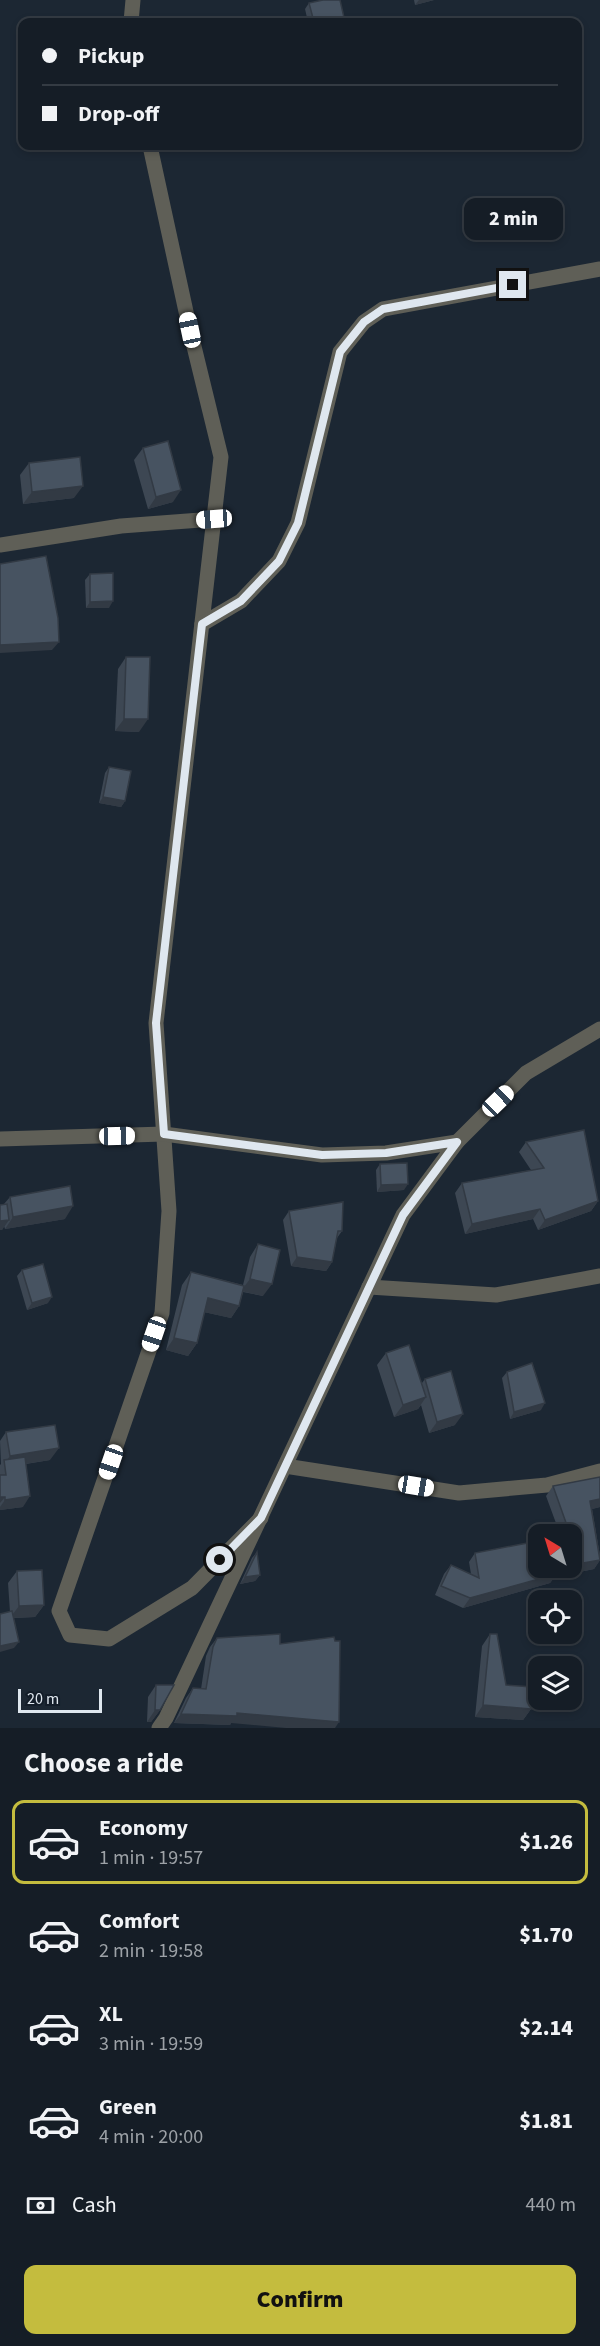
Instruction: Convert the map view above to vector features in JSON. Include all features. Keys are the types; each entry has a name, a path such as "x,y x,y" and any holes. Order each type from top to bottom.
{"street":[{"path":"132,18 133,0"},
{"path":"151,150 190,330 221,456 156,1023 169,1211 162,1313 60,1611 70,1635 109,1639 183,1594 192,1588 261,1518"},
{"path":"202,624 241,601 279,561 298,523 340,352 364,322 383,309 600,269"},
{"path":"0,545 121,526 214,519"},
{"path":"159,1728 166,1718 403,1215 457,1142 526,1073 600,1029"},
{"path":"0,1139 164,1134 322,1155 386,1153 457,1142"},
{"path":"369,1287 496,1295 600,1276"},
{"path":"285,1466 459,1492 547,1485 600,1470"}],"building":[{"path":"340,0 344,18 313,18 309,3"},
{"path":"168,441 181,490 156,497 143,448"},
{"path":"80,457 83,486 32,492 29,463"},
{"path":"46,556 58,618 59,642 0,645 0,564"},
{"path":"113,573 113,601 90,602 90,574"},
{"path":"126,657 150,657 148,719 124,719"},
{"path":"109,767 131,771 125,801 103,797"},
{"path":"584,1130 598,1201 545,1220 540,1209 472,1224 462,1183 544,1168 526,1142"},
{"path":"407,1163 408,1184 381,1185 380,1164"},
{"path":"70,1186 73,1206 13,1217 10,1197"},
{"path":"343,1202 342,1231 338,1231 332,1262 297,1257 289,1211"},
{"path":"7,1204 9,1220 0,1221 0,1205"},
{"path":"258,1244 280,1250 272,1284 250,1279"},
{"path":"43,1264 52,1297 32,1303 22,1270"},
{"path":"191,1272 244,1286 239,1306 208,1298 197,1343 174,1338"},
{"path":"409,1345 426,1397 403,1405 386,1353"},
{"path":"532,1363 545,1403 514,1412 507,1372"},
{"path":"451,1371 463,1414 437,1422 425,1379"},
{"path":"55,1425 59,1448 10,1456 6,1432"},
{"path":"25,1457 30,1496 5,1500 5,1497 0,1497 0,1475 6,1475 4,1460"},
{"path":"600,1477 600,1499 590,1501 600,1560 582,1563 582,1524 566,1524 553,1486"},
{"path":"528,1543 528,1578 542,1578 470,1598 441,1586 451,1565 479,1578 475,1553"},
{"path":"257,1552 260,1575 245,1577"},
{"path":"42,1570 44,1605 19,1606 17,1571"},
{"path":"12,1611 19,1642 0,1646 0,1614"},
{"path":"280,1634 280,1644 334,1637 335,1641 340,1641 339,1722 237,1713 237,1716 181,1714 193,1688 206,1689 213,1647 217,1638"},
{"path":"490,1634 497,1634 506,1685 528,1687 528,1709 483,1705"},
{"path":"156,1685 174,1685 160,1710 155,1710"}],"route":[{"path":"220,1560 261,1518 403,1215 457,1142 386,1153 322,1155 164,1134 156,1023 202,624 241,601 279,561 298,523 340,352 364,322 383,309 513,285"}]}
